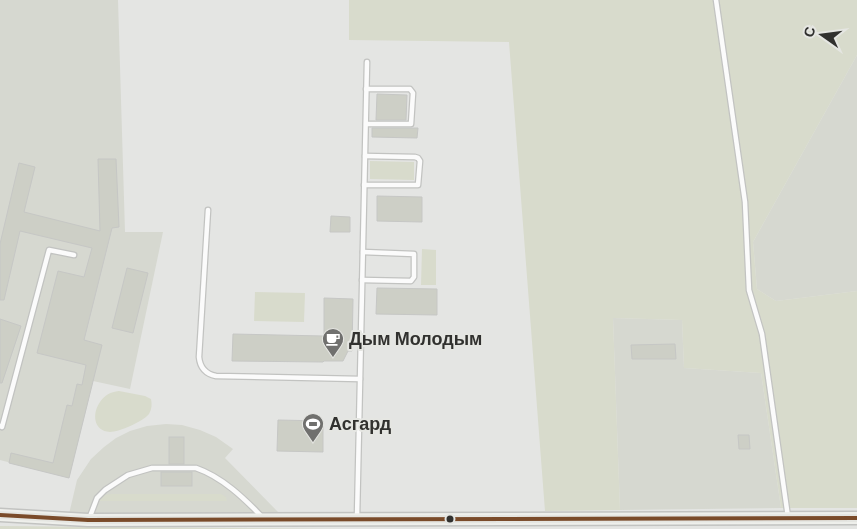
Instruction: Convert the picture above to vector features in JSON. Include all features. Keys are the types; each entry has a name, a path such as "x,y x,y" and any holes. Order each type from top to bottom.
{"main road":[{"path":"0,515 88,520 857,518"}],"lane":[{"path":"716,0 745,202 749,290 762,334 788,517"},
{"path":"358,520 367,62"},
{"path":"366,89 410,90 413,93 412,124 366,124"},
{"path":"364,185 416,186 419,182 418,158 365,156"},
{"path":"208,210 199,358 204,371 216,376 360,379"},
{"path":"0,426 2,427 49,250 74,256"},
{"path":"362,280 411,281 414,277 414,254 363,252"},
{"path":"88,520 97,498 105,490 117,481 137,471 161,468 196,468 228,486 266,520"}],"shaded area":[{"path":"0,0 118,0 125,232 163,232 130,389 93,381 69,478 0,460"},
{"path":"349,0 857,0 857,55 753,242 757,289 776,301 857,291 857,508 781,508 761,373 684,368 682,320 613,318 620,510 545,511 509,42 349,40"},
{"path":"857,55 857,291 776,301 757,289 753,242"},
{"path":"370,161 414,162 414,180 370,179"},
{"path":"422,249 436,250 436,285 421,285"},
{"path":"255,292 305,293 304,322 254,321"},
{"path":"613,318 682,320 684,368 761,373 781,508 620,510"},
{"path":"119,391 151,399 151,410 146,417 131,426 114,432 104,431 97,425 95,416 97,406 110,393"},
{"path":"182,425 200,430 216,437 233,449 225,458 278,512 69,514 77,480 91,459 116,438 130,431 147,426"},
{"path":"221,494 226,497 227,501 99,501 104,495"},
{"path":"0,526 346,529 0,529"}],"building":[{"path":"377,94 407,95 406,120 376,120"},
{"path":"372,128 418,128 417,138 372,137"},
{"path":"98,159 116,159 119,227 112,228 84,340 102,345 69,478 9,463 11,453 53,463 67,405 72,406 77,384 82,385 86,365 37,353 58,271 84,277 92,248 20,231 4,300 0,300 0,244 19,163 35,167 24,212 100,231"},
{"path":"377,196 422,197 422,222 377,221"},
{"path":"331,216 350,217 350,232 330,232"},
{"path":"127,268 148,273 133,333 112,328"},
{"path":"377,288 437,289 437,315 376,314"},
{"path":"324,298 353,299 352,351 348,351 343,361 232,361 233,334 324,336"},
{"path":"0,319 21,326 2,383 0,383"},
{"path":"675,344 676,359 632,359 631,345"},
{"path":"278,420 323,421 323,452 277,451"},
{"path":"738,435 749,435 750,449 739,449"},
{"path":"169,437 184,437 184,464 169,464"},
{"path":"161,472 192,472 192,486 161,486"}],"transit line":[{"path":"0,515 88,520 857,518"}],"place":[{"name":"Дым Молодым","path":"333,358"},
{"name":"Асгард","path":"313,443"}]}
